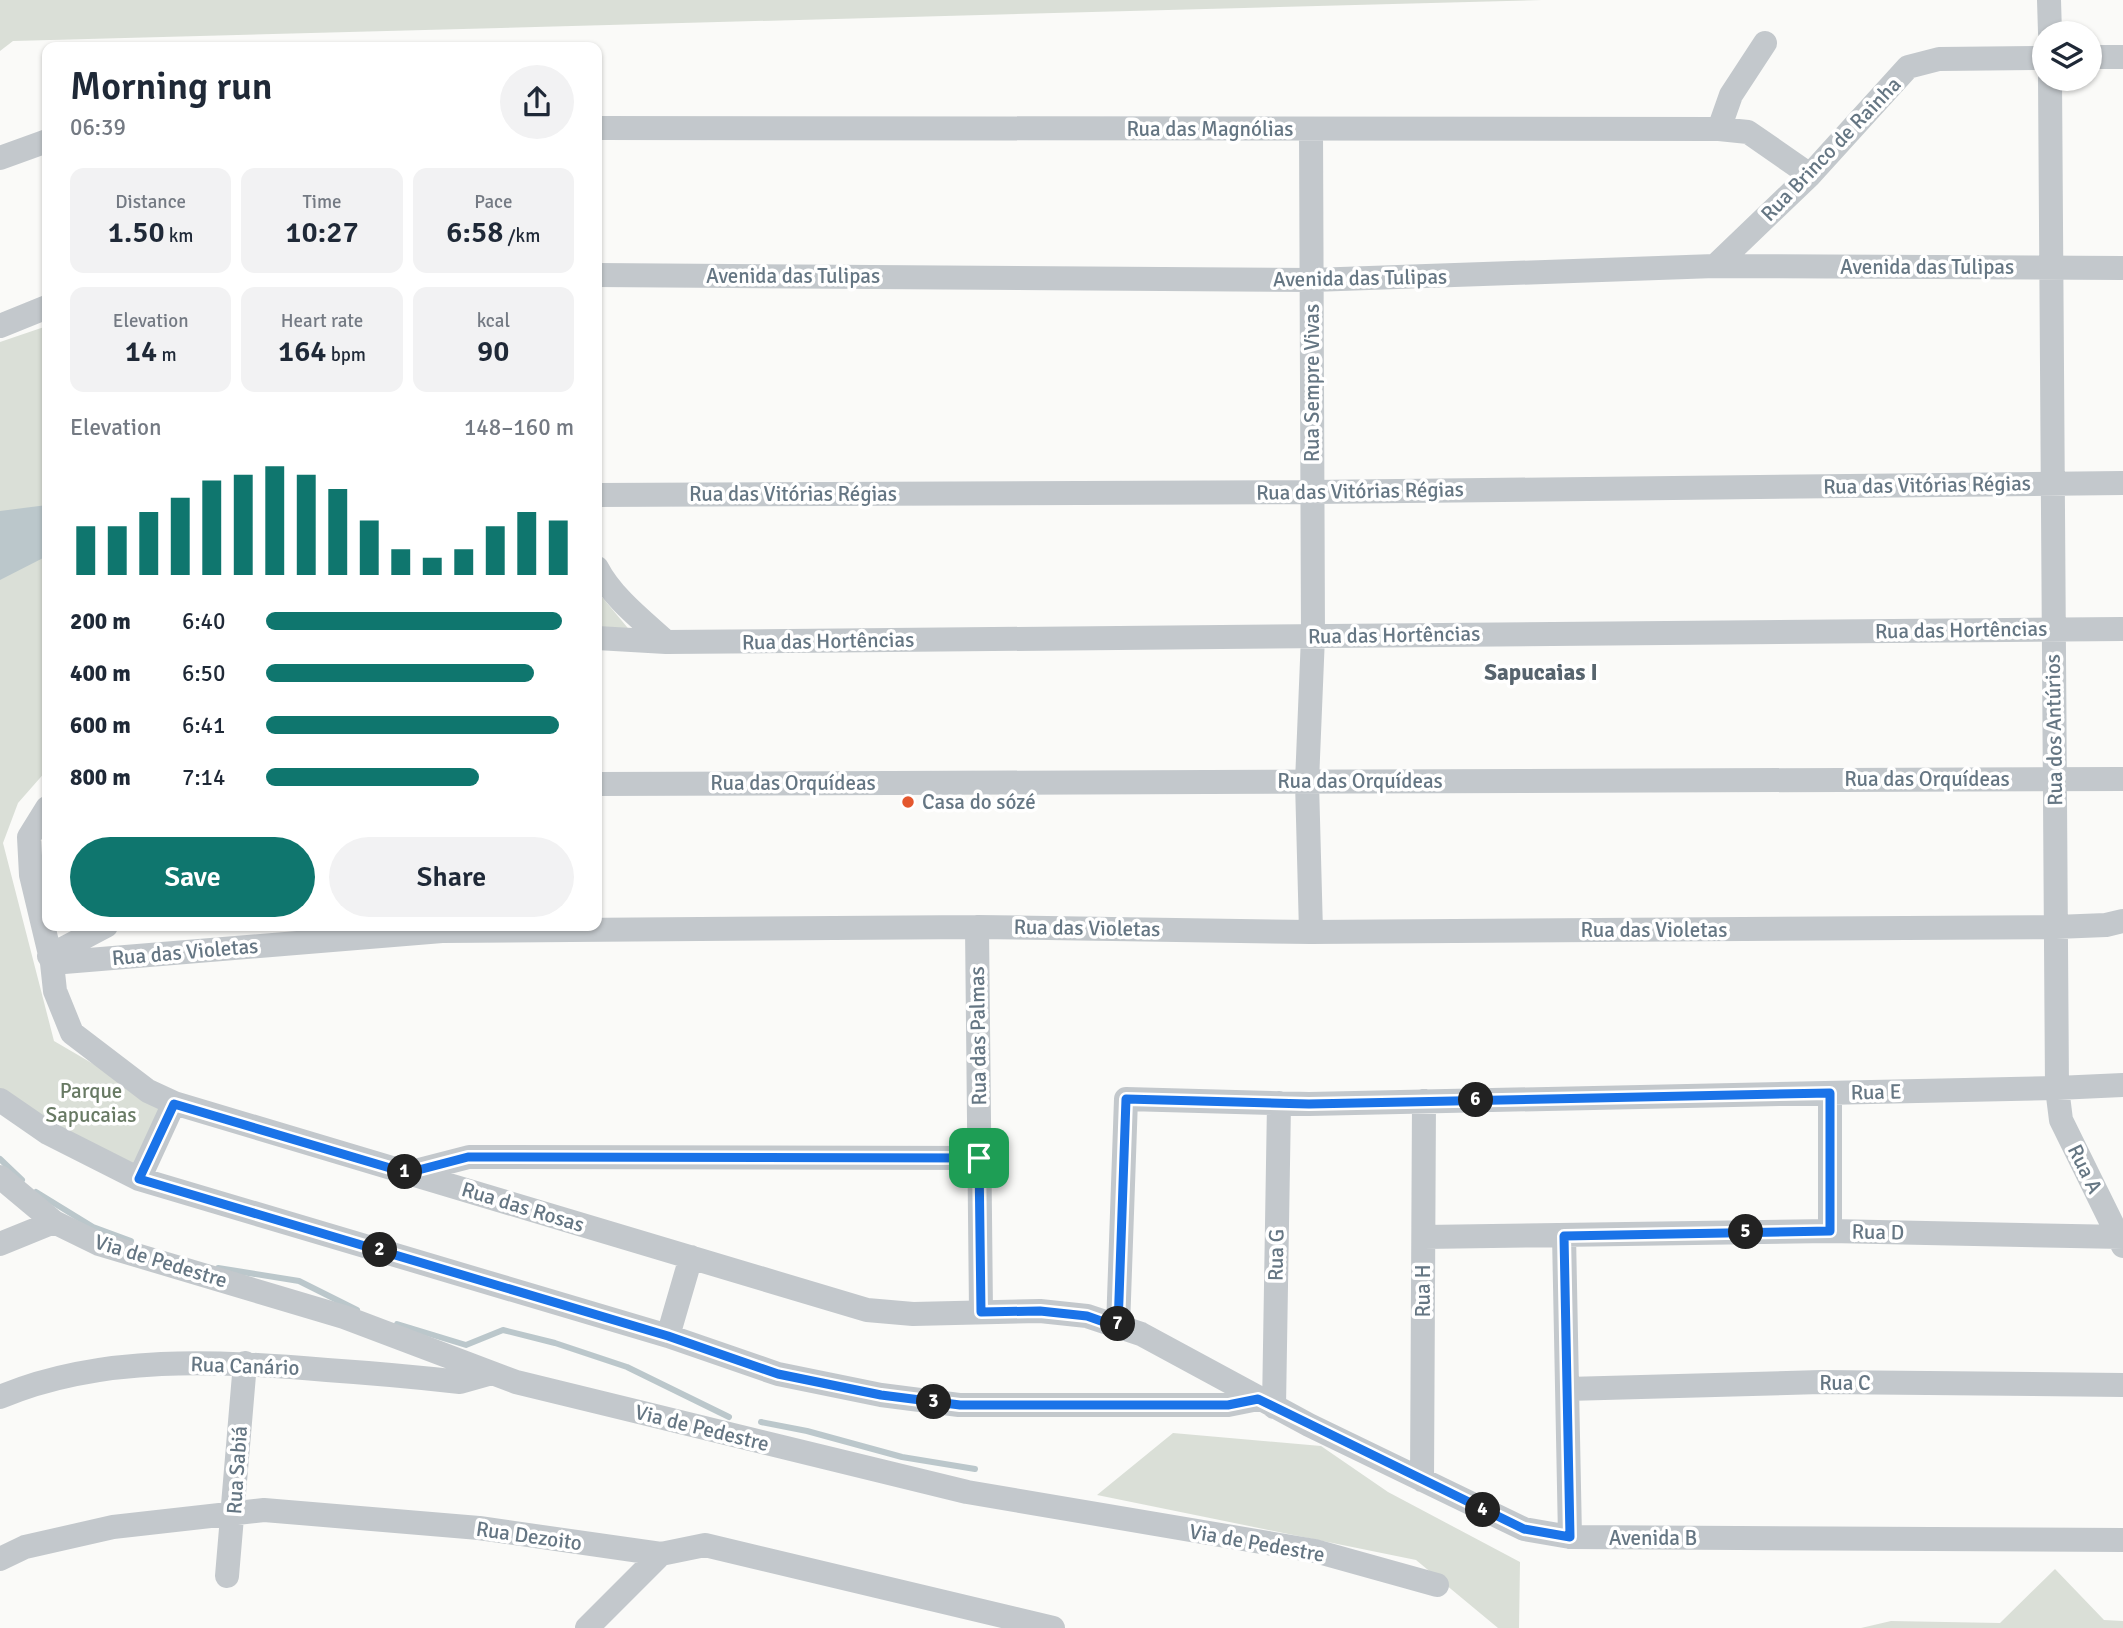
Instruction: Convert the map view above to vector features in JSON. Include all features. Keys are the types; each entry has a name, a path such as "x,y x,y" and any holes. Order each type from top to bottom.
{"street":[{"path":"2049,0 2050,21"},
{"path":"1718,129 1731,94 1765,43"},
{"path":"2102,57 2123,57"},
{"name":"Rua Brinco de Rainha","path":"1715,266 1810,175 1908,68 1939,59 2032,58"},
{"name":"Rua dos Antúrios","path":"2050,91 2057,1088"},
{"name":"Rua das Magnólias","path":"602,128 1718,129 1748,132 1810,175"},
{"name":"Rua Sempre Vivas","path":"1311,129 1312,636 1307,782 1311,932"},
{"path":"0,158 42,143"},
{"name":"Avenida das Tulipas","path":"602,275 1312,280 1715,266 2123,268"},
{"path":"0,326 42,309"},
{"name":"Rua das Vitórias Régias","path":"602,495 1312,492 2123,483"},
{"path":"602,578 666,642"},
{"name":"Rua das Hortências","path":"602,638 666,642 2123,629"},
{"name":"Rua das Orquídeas","path":"602,784 2123,779"},
{"name":"Rua das Rosas","path":"42,816 29,837 29,856 42,924"},
{"name":"Rua das Violetas","path":"602,928 976,927 1311,932 2056,927 2106,925 2123,921"},
{"name":"Rua das Palmas","path":"976,927 981,1312"},
{"name":"Rua das Rosas","path":"44,931 55,991 72,1033 148,1091 174,1104 867,1310 913,1314 981,1312"},
{"path":"50,959 98,931"},
{"name":"Rua das Violetas","path":"50,959 404,931"},
{"name":"Rua E","path":"1118,1327 1126,1099 1279,1103 1424,1101 2123,1085"},
{"name":"Rua A","path":"2057,1088 2061,1120 2121,1240"},
{"path":"1830,1093 1830,1231"},
{"path":"0,1100 48,1133 139,1179 668,1336 778,1374 881,1395 960,1405 1266,1403"},
{"name":"Rua H","path":"1422,1480 1424,1101"},
{"name":"Rua G","path":"1266,1403 1279,1103"},
{"path":"139,1179 174,1104"},
{"path":"407,1173 468,1157 979,1158"},
{"name":"Via de Pedestre","path":"0,1177 54,1222 99,1244 344,1317 516,1382 967,1492 1315,1551 1437,1585"},
{"path":"0,1244 54,1222"},
{"name":"Rua D","path":"1423,1237 1830,1231 2121,1240"},
{"path":"1564,1236 1570,1537"},
{"path":"668,1336 691,1257"},
{"name":"Avenida B","path":"981,1312 1040,1311 1087,1316 1141,1334 1266,1403 1524,1529 1570,1537 2123,1540"},
{"name":"Rua Canário","path":"0,1397 79,1372 153,1365 245,1363 460,1382 492,1373"},
{"name":"Rua Sabiá","path":"228,1576 245,1363"},
{"name":"Rua C","path":"1567,1389 1821,1382 2123,1385"},
{"name":"Rua Dezoito","path":"0,1559 25,1548 113,1527 264,1510 479,1528 660,1554 705,1545 1054,1628"},
{"path":"587,1628 660,1554"}],"green space":[{"path":"0,0 1542,0 13,41 0,51"},
{"name":"Parque Sapucaias","path":"42,328 42,776 18,803 3,843 54,1041 167,1107 132,1168 0,1091 0,342"},
{"path":"602,597 632,633 602,630"},
{"path":"1173,1433 1321,1446 1388,1492 1520,1562 1519,1628 1498,1628 1416,1560 1097,1495"},
{"path":"2055,1569 2104,1620 2123,1621 2123,1628 1861,1628 1891,1621 2000,1623"}],"shaded area":[{"path":"42,506 42,559 0,580 0,511"}],"waterway":[{"path":"0,1159 22,1180"},
{"path":"36,1192 93,1227 131,1241"},
{"path":"218,1268 299,1281 357,1310"},
{"path":"397,1324 466,1345 503,1330 555,1343 627,1367 729,1417"},
{"path":"761,1422 807,1431 902,1457 975,1469"}],"place":[{"name":"Casa do sózé","path":"908,802"}],"district":[{"name":"Sapucaias I","path":"1541,672"}],"route":[{"path":"1830,1093 1830,1231 1564,1236 1570,1537 1524,1529 1258,1399 1228,1405 960,1405 881,1395 778,1374 668,1336 139,1179 174,1104 407,1173 468,1157 979,1158 981,1312 1040,1311 1087,1316 1118,1327 1126,1099 1309,1104 1830,1093"}]}
